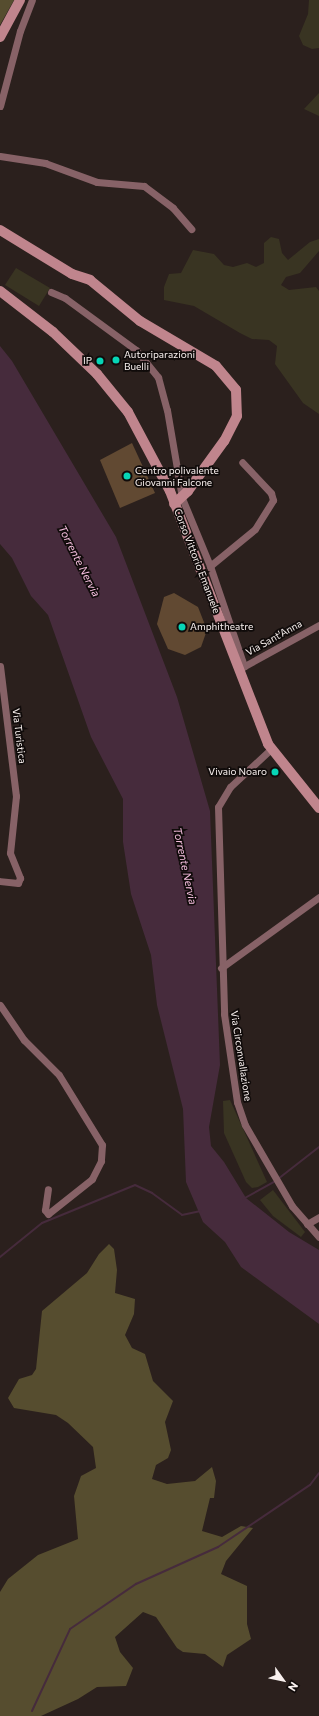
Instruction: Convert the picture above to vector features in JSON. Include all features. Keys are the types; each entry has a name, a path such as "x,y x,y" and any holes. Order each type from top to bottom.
{"main road":[{"path":"0,37 20,0"},
{"path":"0,230 72,274 90,280 140,321 216,366 226,376 236,390 237,416 224,441 178,501"},
{"name":"Corso Vittorio Emanuele","path":"0,291 53,332 114,392 149,447 178,501 272,748 319,808"}],"street":[{"path":"0,106 20,31 32,0"},
{"path":"0,156 44,163 97,182 144,186 173,208 191,229"},
{"path":"51,292 65,298 136,350 158,377 168,410 178,501 210,566 224,622"},
{"path":"210,566 255,529 273,500 271,493 242,462"},
{"name":"Via Sant'Anna","path":"241,668 319,625"},
{"name":"Via Turistica","path":"0,666 16,796 10,852 20,878 18,883 0,881"},
{"name":"Via Circonvallazione","path":"272,748 234,783 218,807 221,968 236,1102 279,1186 307,1224 319,1237"},
{"path":"221,968 319,897"},
{"path":"0,1004 24,1040 59,1075 102,1144 101,1161 92,1179 48,1214 45,1210 48,1189"},
{"path":"307,1224 319,1217"}],"shaded area":[{"path":"0,0 14,0 0,25"},
{"path":"309,0 319,0 319,48 312,49 303,45 299,36 308,14"},
{"path":"319,93 319,116 304,109"},
{"path":"271,237 279,239 282,253 288,260 310,242 319,239 319,251 300,273 286,277 281,285 289,290 316,287 319,291 319,414 303,403 275,364 277,346 269,340 252,339 194,306 164,300 164,287 169,274 181,273 193,250 214,254 224,265 233,267 247,263 256,267 264,263 264,243"},
{"path":"16,268 50,288 39,306 5,285"},
{"path":"230,1100 267,1182 258,1187 252,1188 246,1182 224,1133 223,1101"},
{"path":"273,1190 305,1232 301,1237 273,1216 260,1200"},
{"path":"109,1244 114,1249 117,1270 115,1293 135,1299 134,1314 125,1335 132,1348 145,1354 153,1381 173,1401 165,1422 171,1450 168,1458 156,1465 152,1479 167,1484 195,1481 212,1467 216,1481 214,1498 210,1498 202,1531 222,1537 241,1526 253,1528 226,1561 221,1574 247,1586 247,1624 251,1639 227,1655 223,1667 205,1654 183,1652 177,1648 156,1617 143,1612 115,1637 120,1652 133,1668 126,1686 97,1687 78,1699 41,1716 0,1716 0,1592 8,1579 38,1555 78,1539 74,1496 81,1476 96,1468 93,1447 68,1423 56,1415 14,1408 8,1398 19,1379 32,1375 36,1369 42,1311 87,1273 99,1254"}],"water":[{"name":"Torrente Nervia","path":"0,346 12,361 116,537 177,697 210,811 220,1065 209,1127 211,1146 224,1162 246,1198 289,1232 319,1250 319,1324 241,1267 225,1242 203,1222 186,1182 183,1109 157,1005 151,955 131,894 123,842 123,799 91,737 48,615 31,596 12,558 0,544"}],"building":[{"name":"Centro polivalente Giovanni Falcone","path":"132,443 155,493 120,508 100,460"},
{"name":"Amphitheatre","path":"174,593 198,607 207,630 201,647 185,655 168,649 157,624 164,597"}],"waterway":[{"path":"278,1179 319,1147"},
{"path":"243,1199 275,1181"},
{"path":"0,1257 42,1223 135,1185 152,1193 182,1215 201,1211"},
{"path":"32,1711 70,1629 136,1584 218,1547 310,1485 319,1473"}],"place":[{"name":"Autoriparazioni Buelli","path":"116,360"},
{"name":"IP","path":"100,361"},
{"name":"Centro polivalente Giovanni Falcone","path":"127,476"},
{"name":"Amphitheatre","path":"182,627"},
{"name":"Vivaio Noaro","path":"275,772"}]}
